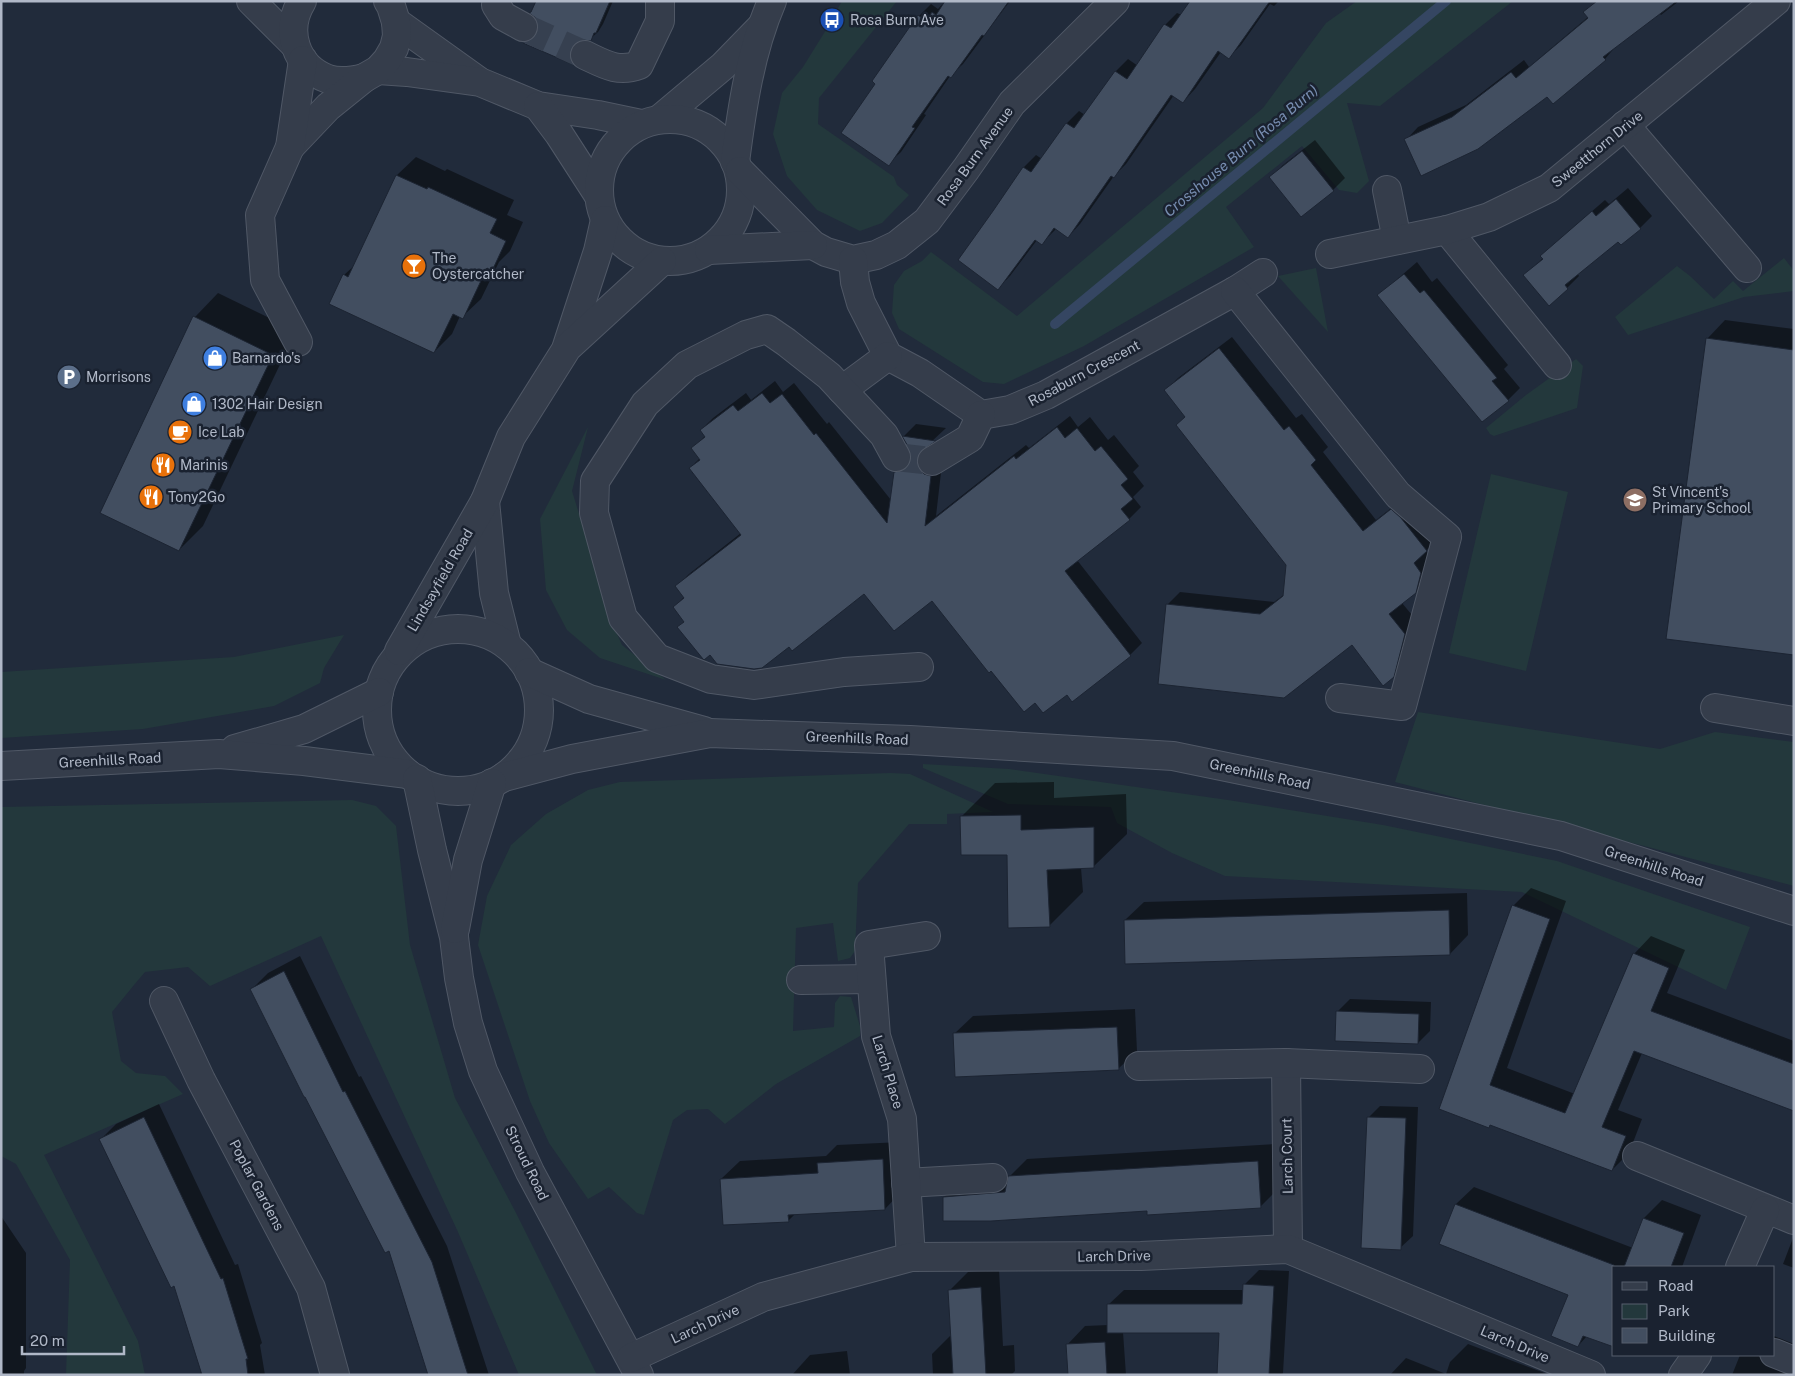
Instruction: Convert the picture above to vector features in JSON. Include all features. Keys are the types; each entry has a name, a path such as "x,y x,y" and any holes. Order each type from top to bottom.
{"street":[{"path":"251,1 314,72 330,80 347,82 371,74 407,72 480,82 538,106 651,121 681,119 701,125 718,136 731,152 738,167 813,245"},
{"path":"298,342 266,280 260,215 290,147 299,53 293,28 296,11 302,1"},
{"path":"497,1 496,5 503,16 523,27"},
{"path":"584,55 611,68 630,68 639,65 660,21 660,1"},
{"path":"709,250 726,234 738,213 742,192 738,167 742,110 762,26 772,1"},
{"name":"Rosa Burn Avenue","path":"813,245 826,252 853,260 876,255 897,245 926,221 966,169 1012,103 1115,1"},
{"name":"Sweetthorn Drive","path":"1330,254 1447,230 1488,217 1549,188 1776,1"},
{"path":"290,147 328,107 387,60 394,48 397,36 392,8"},
{"path":"392,8 480,82"},
{"path":"602,208 601,172 610,150 624,135 651,121 723,66 762,26"},
{"path":"538,106 560,134 619,239 638,254 662,261 686,259 709,250 813,245"},
{"path":"1626,125 1747,268"},
{"path":"1387,190 1397,240"},
{"name":"Lindsayfield Road","path":"394,659 485,502 511,437 567,348 598,251 602,208"},
{"path":"1447,230 1558,365"},
{"path":"853,260 855,282 862,303 888,356 920,374 981,415 970,438 932,461"},
{"name":"Lindsayfield Road","path":"567,348 662,261"},
{"name":"Rosaburn Crescent","path":"981,415 1010,410 1046,395 1236,291 1263,273"},
{"path":"1236,291 1398,495 1447,537 1402,706 1340,698"},
{"path":"896,457 884,435 829,376 767,329 746,335 687,365 645,404 596,481 594,513 623,618 657,658 711,679 754,685 844,672 920,667"},
{"path":"842,390 888,356"},
{"name":"Lindsayfield Road","path":"485,502 494,594 507,645"},
{"path":"457,628 484,633 507,645 526,664 537,688 540,715 534,739 522,760 498,780 482,788 457,792 432,787 412,776 389,753 378,727 377,703 379,692 394,659 412,643 434,632 457,628"},
{"name":"Greenhills Road","path":"529,672 589,699 710,733"},
{"name":"Greenhills Road","path":"219,754 304,729 379,692"},
{"path":"1715,708 1794,721"},
{"name":"Greenhills Road","path":"498,780 572,759 710,733 910,740 1173,756 1561,836 1794,911"},
{"name":"Greenhills Road","path":"1,766 219,754 304,761 412,776"},
{"name":"Stroud Road","path":"412,776 454,937 458,978 468,1023 483,1071 530,1172 635,1366"},
{"name":"Stroud Road","path":"454,937 468,860 498,780"},
{"name":"Larch Place","path":"911,1257 902,1119 876,1036 868,945 926,936"},
{"path":"801,980 871,979"},
{"name":"Poplar Gardens","path":"164,1000 200,1080 311,1288 335,1375"},
{"path":"1139,1066 1286,1063 1420,1069"},
{"name":"Larch Court","path":"1286,1063 1288,1249"},
{"path":"1637,1156 1765,1210 1794,1220"},
{"path":"906,1183 993,1178"},
{"path":"1740,1266 1765,1210"},
{"name":"Larch Drive","path":"635,1366 763,1297 911,1257 1141,1256 1288,1249 1591,1375"},
{"path":"1775,1353 1794,1361"},
{"path":"1683,1375 1696,1356"}],"green space":[{"path":"842,1 897,1 819,98 818,124 894,177 897,185 909,195 882,223 860,231 817,210 787,176 773,134 782,93 803,67"},
{"path":"1357,1 1513,1 1380,106 1347,103 1369,181 1357,193 1339,190 1302,146 1226,207 1254,247 1084,346 1004,384 983,382 899,329 892,313 894,285 904,271 922,261 931,252 1017,316 1263,108 1326,23"},
{"path":"1784,258 1794,271 1794,291 1744,297 1628,335 1615,317 1677,266 1714,299 1733,281 1743,291"},
{"path":"1316,268 1328,332 1278,276"},
{"path":"1576,359 1583,366 1577,408 1494,436 1490,434 1486,428 1526,395"},
{"path":"588,427 572,491 614,627 622,645 666,680 600,658 567,630 546,590 540,519"},
{"path":"1491,474 1568,492 1526,671 1449,653"},
{"path":"344,635 324,668 320,683 274,706 143,729 1,738 1,672 234,657"},
{"path":"1418,712 1660,749 1715,732 1794,742 1794,886 1395,782"},
{"path":"923,764 1009,769 1228,800 1383,825 1557,861 1750,927 1726,990 1522,892 1225,876 1172,853 1117,823 1111,807 1008,804 923,768"},
{"path":"891,773 910,774 993,812 947,814 947,824 909,824 858,883 855,951 850,958 838,961 833,923 796,928 793,1031 834,1027 835,1003 840,996 851,997 860,1026 860,1036 776,1084 725,1124 708,1109 687,1110 673,1120 644,1215 637,1213 609,1187 588,1199 549,1143 530,1101 478,945 487,896 511,845 546,814 588,790 620,782"},
{"path":"352,800 376,806 396,826 410,945 455,1098 515,1211 597,1375 519,1375 458,1232 321,936 210,986 188,967 145,972 112,1012 121,1061 136,1073 165,1076 183,1094 44,1155 138,1341 145,1375 66,1375 70,1260 16,1164 1,1156 1,807"}],"building":[{"path":"536,1 610,1 591,41 583,40 577,42 571,48 570,57 574,65 523,43 531,41 537,34 539,26 537,19 529,13"},
{"path":"945,1 1009,1 951,78 948,76 912,127 915,128 889,166 841,133 875,84 872,81 918,15 926,21 932,12 936,15"},
{"path":"1190,1 1270,1 1229,59 1218,51 1183,103 1171,95 1114,178 1111,176 1068,238 1054,228 1042,245 1035,240 998,290 958,260 1023,167 1031,172 1066,123 1074,128 1115,71 1127,79 1164,24 1171,28"},
{"path":"1597,1 1677,1 1603,57 1606,60 1553,104 1547,97 1478,149 1421,176 1404,139 1452,117 1511,72 1516,78 1588,18 1583,12"},
{"path":"1302,151 1334,191 1301,217 1269,177"},
{"name":"The Oystercatcher","path":"396,175 427,189 428,187 497,219 490,233 506,241 492,271 487,268 463,319 453,314 434,353 329,304 343,274 348,277"},
{"path":"1616,199 1641,229 1621,245 1618,242 1565,285 1568,289 1549,306 1523,275 1543,259 1540,256 1592,211 1596,216"},
{"path":"1404,274 1420,293 1424,290 1497,378 1492,381 1509,401 1482,422 1377,295"},
{"path":"193,316 273,355 179,551 100,513"},
{"path":"1706,338 1794,350 1794,655 1666,639"},
{"path":"1219,348 1284,430 1289,426 1316,460 1311,465 1363,531 1391,509 1401,518 1427,551 1414,563 1421,573 1416,593 1389,614 1405,634 1394,677 1383,686 1352,645 1284,698 1158,684 1166,604 1260,614 1283,596 1286,565 1176,425 1185,417 1164,390"},
{"path":"762,393 770,403 782,394 814,435 816,433 887,523 894,472 904,470 910,465 912,458 902,436 936,441 919,453 916,461 919,469 924,474 931,476 925,526 1014,456 1016,459 1057,427 1065,438 1077,428 1095,451 1101,446 1128,479 1121,485 1133,499 1121,509 1130,520 1065,571 1131,656 1072,702 1067,695 1043,713 1035,703 1024,712 991,671 989,673 932,601 894,631 864,594 792,651 789,647 762,668 754,669 717,664 710,655 704,660 677,627 684,622 673,607 684,598 675,586 741,535 689,468 700,460 691,448 705,437 700,430 733,405 738,411"},
{"path":"1021,815 1021,830 1094,827 1094,868 1047,870 1050,927 1008,928 1007,855 961,855 960,816"},
{"path":"1512,905 1550,919 1490,1085 1565,1113 1633,953 1669,968 1651,1011 1794,1064 1794,1111 1634,1051 1602,1127 1626,1136 1612,1171 1490,1125 1489,1128 1439,1109"},
{"path":"1449,910 1450,955 1125,964 1124,920"},
{"path":"284,971 343,1092 345,1091 432,1262 468,1375 428,1375 389,1251 385,1253 250,989"},
{"path":"1336,1011 1419,1014 1418,1044 1335,1041"},
{"path":"1117,1027 1119,1070 955,1077 953,1033"},
{"path":"144,1117 221,1279 223,1278 248,1359 246,1359 248,1375 202,1375 174,1286 171,1288 99,1139"},
{"path":"1367,1117 1406,1118 1401,1250 1361,1248"},
{"path":"883,1159 885,1210 788,1215 789,1222 723,1225 720,1179 818,1173 817,1163"},
{"path":"1258,1161 1261,1208 1147,1215 1147,1211 991,1221 943,1221 943,1197 1005,1192 1008,1176"},
{"path":"1455,1204 1614,1265 1612,1266 1612,1346 1583,1336 1578,1347 1551,1336 1568,1295 1439,1244"},
{"path":"1643,1218 1684,1233 1671,1266 1624,1266"},
{"path":"1243,1284 1274,1286 1269,1375 1217,1375 1219,1333 1107,1333 1107,1304 1242,1304"},
{"path":"981,1287 986,1375 953,1375 948,1290"},
{"path":"1105,1342 1107,1375 1068,1375 1066,1344"}],"waterway":[{"name":"Crosshouse Burn (Rosa Burn)","path":"1055,324 1446,1"}],"tunnel":[{"path":"523,27 585,55"},
{"path":"896,457 932,461"}],"place":[{"name":"Rosa Burn Ave","path":"832,20"},
{"name":"The Oystercatcher","path":"414,266"},
{"name":"Barnardo's","path":"215,358"},
{"name":"Morrisons","path":"69,377"},
{"name":"1302 Hair Design","path":"194,404"},
{"name":"Ice Lab","path":"180,432"},
{"name":"Marinis","path":"163,465"},
{"name":"Tony2Go","path":"151,497"},
{"name":"St Vincent's Primary School","path":"1635,500"}]}
